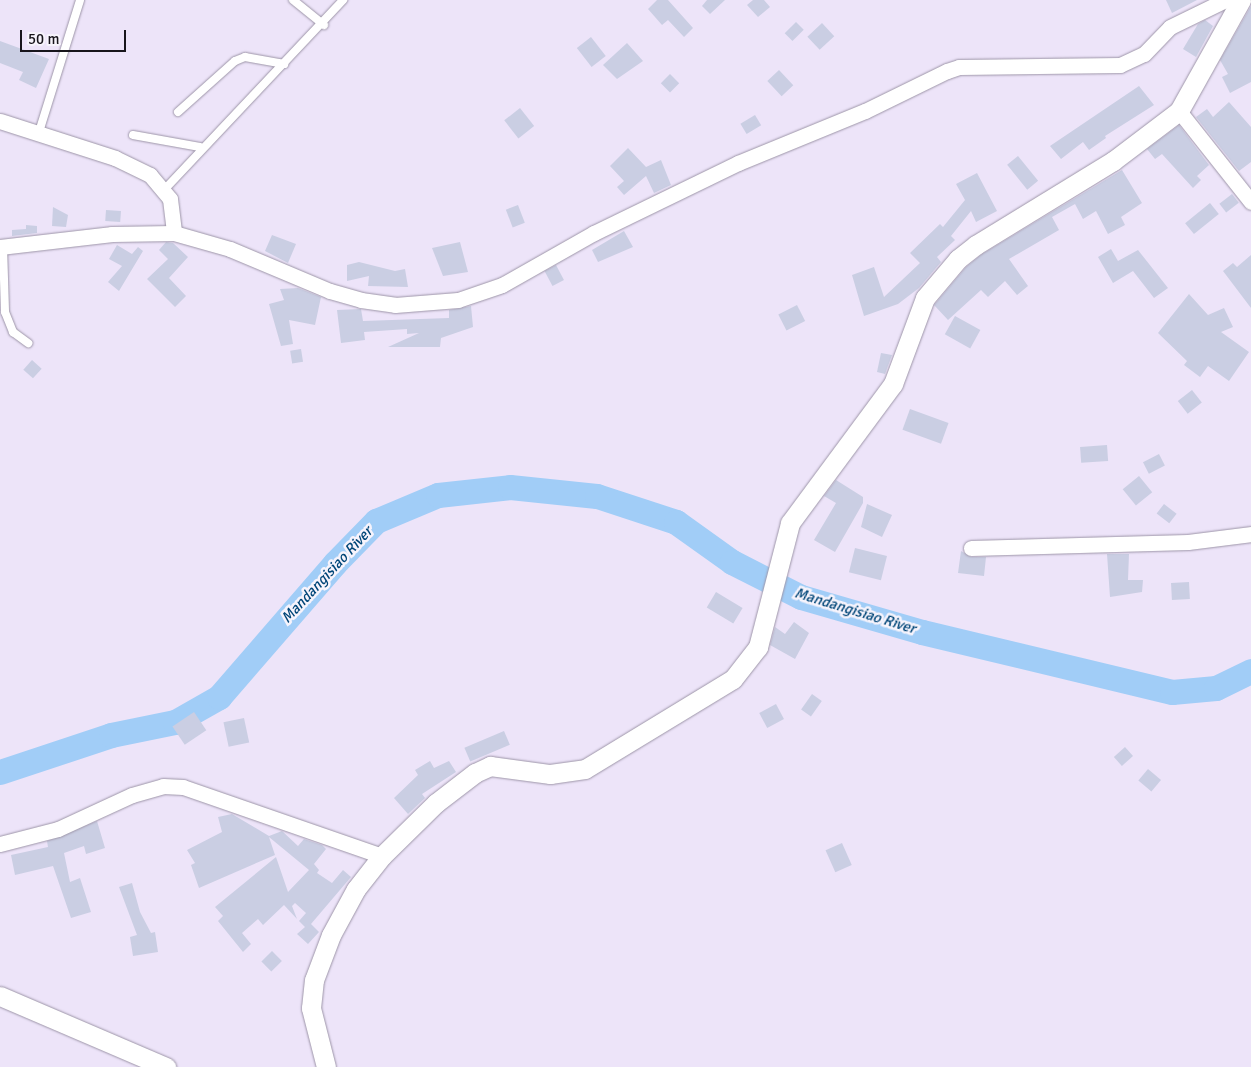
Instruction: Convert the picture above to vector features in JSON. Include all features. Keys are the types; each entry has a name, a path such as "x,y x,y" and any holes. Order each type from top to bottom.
{"street":[{"path":"2,247 112,234 174,234 230,249 330,291 361,300 396,305 458,300 502,285 594,233 738,162 865,111 947,70 959,67 1120,65 1144,54 1170,28 1225,0"},
{"path":"326,1067 311,1008 314,980 331,935 356,890 382,856 436,803 482,770 506,766 566,774 585,769 722,687 747,664 769,616 786,542 796,512 893,384 916,314 941,277 976,246 1113,161 1179,111 1241,0"},
{"path":"1179,111 1251,202"},
{"path":"0,121 115,158 150,175 165,189 172,210 174,234"},
{"path":"971,548 1188,542 1251,534"},
{"path":"0,844 58,829 132,795 163,786 183,787 382,856"},
{"path":"0,996 166,1067"}],"lane":[{"path":"39,132 80,0"},
{"path":"293,0 324,25"},
{"path":"165,189 200,147 324,25 343,0"},
{"path":"178,112 235,61 245,57 284,64"},
{"path":"133,135 200,147"},
{"path":"2,247 5,312 14,332 28,343"}],"building":[{"path":"657,0 668,0 693,28 684,37 668,20 662,25 648,9"},
{"path":"707,0 725,0 710,14 702,6"},
{"path":"753,0 764,0 770,7 758,17 747,5"},
{"path":"1166,0 1197,0 1172,13"},
{"path":"1251,6 1251,82 1230,93 1222,77 1228,74 1220,60"},
{"path":"1205,20 1213,26 1196,57 1183,49 1198,24"},
{"path":"796,22 804,30 792,41 785,33"},
{"path":"822,23 834,36 820,50 807,37"},
{"path":"591,37 606,56 592,67 577,48"},
{"path":"0,41 49,59 36,88 19,80 23,72 0,63"},
{"path":"627,43 643,61 617,79 603,65"},
{"path":"779,70 793,85 782,96 767,81"},
{"path":"670,74 679,83 670,92 661,83"},
{"path":"1139,86 1154,105 1105,136 1106,138 1089,150 1083,142 1061,159 1050,146"},
{"path":"1229,102 1251,127 1251,162 1239,171 1196,117 1207,109 1213,117"},
{"path":"520,108 534,126 518,138 504,120"},
{"path":"755,115 761,125 747,134 740,124"},
{"path":"1179,125 1209,165 1197,176 1201,180 1193,188 1162,154 1155,159 1147,149"},
{"path":"628,148 646,167 661,160 671,185 654,193 646,176 624,195 617,187 624,181 610,166"},
{"path":"1018,156 1038,181 1027,190 1007,165"},
{"path":"1122,170 1142,203 1121,217 1125,225 1108,234 1096,211 1083,219 1075,204 1052,217 1059,230 1009,259 1028,286 1017,295 1005,281 988,297 981,290 948,320 934,305 966,267 982,254"},
{"path":"977,173 997,211 976,222 971,211 951,236 955,240 937,257 941,262 919,288 898,304 864,316 852,275 874,267 884,297 920,263 910,253 940,224 943,227 965,200 956,184"},
{"path":"1232,194 1239,203 1226,213 1219,204"},
{"path":"1210,203 1219,214 1194,234 1185,223"},
{"path":"518,205 525,223 513,227 506,210"},
{"path":"53,207 68,215 66,227 52,226"},
{"path":"106,210 121,211 120,222 105,221"},
{"path":"26,225 37,226 37,233 12,236 12,230 26,229"},
{"path":"624,231 633,247 598,262 592,250"},
{"path":"272,235 296,244 288,263 265,251"},
{"path":"166,242 173,243 188,257 169,278 186,296 175,307 147,279 168,259 159,250"},
{"path":"460,242 468,272 443,276 432,248"},
{"path":"117,245 132,254 138,247 143,251 119,291 108,282 122,266 109,259"},
{"path":"1111,249 1118,261 1138,250 1168,288 1154,298 1133,271 1113,283 1098,257"},
{"path":"1251,255 1251,308 1223,271 1233,263 1237,267"},
{"path":"359,262 395,271 405,269 408,287 368,286 369,276 347,281 347,265"},
{"path":"556,265 564,280 553,286 545,271"},
{"path":"298,288 321,297 315,325 289,320 293,344 281,346 269,304 284,300 280,289"},
{"path":"1189,294 1208,315 1224,308 1233,327 1221,332 1249,352 1229,381 1208,366 1200,377 1184,365 1187,361 1158,333"},
{"path":"797,305 805,321 786,331 778,315"},
{"path":"471,306 473,327 441,338 440,347 388,347 419,333 407,334 407,329 364,332 365,340 341,343 337,310 361,309 363,321 449,318 449,310"},
{"path":"955,316 980,330 970,348 945,334"},
{"path":"301,349 303,362 292,364 290,351"},
{"path":"881,353 892,355 885,374 877,372"},
{"path":"32,360 42,369 33,378 23,370"},
{"path":"1192,390 1202,403 1188,414 1178,401"},
{"path":"910,409 949,423 941,444 902,430"},
{"path":"1107,445 1108,461 1081,463 1080,447"},
{"path":"1159,454 1165,466 1149,474 1143,462"},
{"path":"1139,476 1152,492 1136,506 1123,489"},
{"path":"836,480 863,497 863,503 835,552 814,540 836,503 824,496"},
{"path":"867,504 892,515 882,537 861,527"},
{"path":"1164,504 1177,514 1169,523 1157,513"},
{"path":"855,548 887,556 881,580 849,572"},
{"path":"961,551 971,557 986,557 984,576 958,573"},
{"path":"1107,554 1129,554 1128,580 1143,580 1142,592 1110,597"},
{"path":"1189,582 1190,599 1172,600 1171,583"},
{"path":"716,592 743,608 733,623 707,607"},
{"path":"794,622 809,633 795,659 770,645 775,627 785,634"},
{"path":"812,694 822,701 811,716 801,710"},
{"path":"776,704 784,719 767,728 759,713"},
{"path":"194,712 206,730 185,745 172,727"},
{"path":"244,718 249,742 229,747 223,722"},
{"path":"504,731 510,745 470,762 464,748"},
{"path":"1125,747 1133,756 1122,766 1114,757"},
{"path":"430,761 434,768 449,761 456,772 422,794 425,798 408,814 394,798 418,775 415,770"},
{"path":"1148,769 1161,780 1151,791 1138,780"},
{"path":"232,814 269,836 282,831 298,846 304,839 322,845 326,849 314,864 319,870 317,873 332,883 343,870 351,877 311,924 319,932 308,944 297,934 305,927 299,921 306,913 295,903 292,906 297,919 284,905 263,925 258,919 242,933 251,944 243,952 218,921 223,916 215,907 276,857 288,892 309,870 269,837 275,855 199,888 191,865 195,863 187,850 222,832 218,817"},
{"path":"97,821 105,848 86,854 84,846 64,853 70,882 80,878 91,912 71,918 53,866 15,875 11,855 48,847 47,841"},
{"path":"842,843 852,865 835,872 826,850"},
{"path":"132,883 140,912 151,933 155,932 158,952 133,956 130,937 137,935 119,887"},
{"path":"272,951 282,961 271,972 261,962"}],"waterway":[{"name":"Mandangisiao River","path":"0,772 111,735 175,722 219,697 335,563 376,521 438,495 510,487 597,496 676,522 732,562 801,597 922,632 1172,692 1216,688 1251,671"}]}
